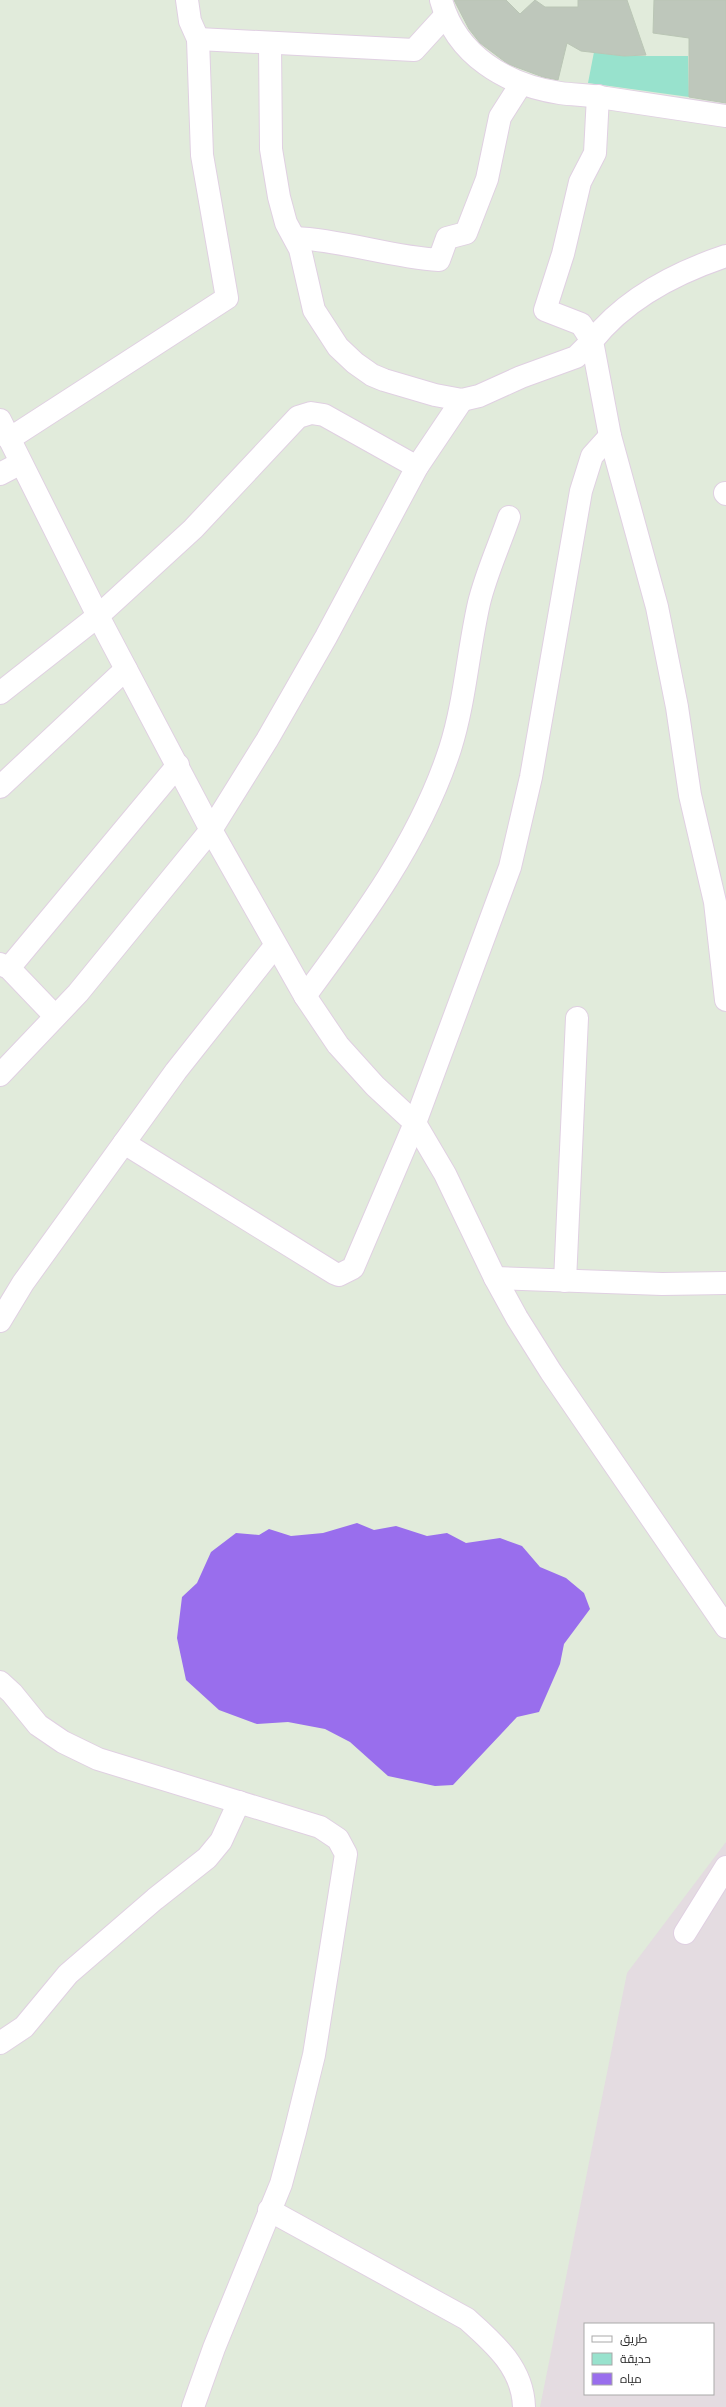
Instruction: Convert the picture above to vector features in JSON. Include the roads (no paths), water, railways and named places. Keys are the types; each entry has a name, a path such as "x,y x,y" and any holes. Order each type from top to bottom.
{"street":[{"path":"187,0 190,21 198,39 202,155 227,298 5,430 98,616 211,830 275,946 305,996 338,1045 375,1086 415,1123 449,1181 494,1278 551,1372 726,1627"},
{"path":"198,39 414,50 443,8"},
{"path":"443,8 455,34 469,51 487,66 521,84 559,93 598,96 726,116"},
{"path":"270,43 271,150 286,223 295,238 304,264 314,310 338,347 372,375 435,395 462,400 479,396 521,377 576,357 592,341 607,321 625,306 700,265 726,256"},
{"path":"295,238 313,239 377,250 408,258 439,260 447,238 466,233 487,179 500,117 521,84"},
{"path":"598,96 595,153 580,182 563,254 545,310 581,324 592,341 610,436 657,607 677,707 690,795 720,902 726,1000"},
{"path":"0,1075 78,993 211,830 267,740 322,644 417,467 462,400"},
{"path":"0,693 98,616 193,529 298,417 311,413 324,415 417,467"},
{"path":"124,1143 340,1275 353,1268 415,1123 510,867 531,777 581,491 592,456 610,436"},
{"path":"0,474 21,463"},
{"path":"305,996 356,925 403,854 429,805 450,748 460,708 480,601 509,517"},
{"path":"0,787 126,669"},
{"path":"55,1016 4,966 178,765"},
{"path":"0,1321 23,1283 176,1070 275,946"},
{"path":"565,1281 577,1018"},
{"path":"494,1278 565,1281 726,1283"},
{"path":"0,1682 12,1693 38,1725 91,1756 320,1827 338,1839 346,1854 314,2055 283,2176 214,2348 193,2407"},
{"path":"0,2043 24,2026 68,1974 155,1899 207,1858 221,1841 239,1802"},
{"path":"685,1933 726,1867"},
{"path":"269,2210 466,2319 491,2340 514,2367 523,2387 524,2407"}],"water":[{"path":"357,1523 374,1530 396,1526 427,1536 447,1533 466,1543 500,1538 522,1546 540,1567 566,1578 584,1593 590,1609 564,1644 560,1664 539,1712 517,1717 453,1785 435,1786 388,1776 350,1742 325,1729 288,1722 257,1724 219,1710 186,1680 177,1638 182,1597 197,1583 211,1552 236,1533 259,1535 269,1529 291,1536 323,1533"}]}
